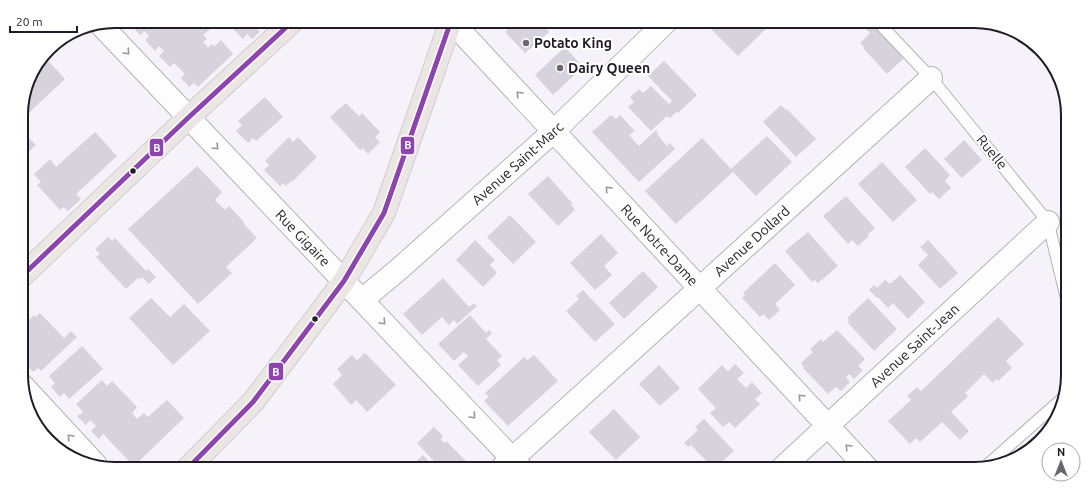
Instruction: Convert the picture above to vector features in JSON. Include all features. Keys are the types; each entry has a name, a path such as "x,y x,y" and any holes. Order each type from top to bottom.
{"main road":[{"path":"28,270 189,117 285,28"},
{"path":"194,462 253,402 344,281 384,213 449,28"}],"street":[{"name":"Rue Notre-Dame","path":"458,28 862,462"},
{"name":"Avenue Saint-Marc","path":"362,300 398,270 554,131 660,28"},
{"name":"Rue Gigaire","path":"105,29 362,300 509,462"},
{"name":"Avenue Dollard","path":"515,462 700,288 931,78"},
{"name":"Avenue Saint-Jean","path":"788,462 1048,222"},
{"path":"30,395 89,458"}],"lane":[{"name":"Ruelle","path":"884,28 931,78 1048,222 1061,276"},
{"path":"994,459 1055,405"}],"building":[{"path":"134,28 209,28 210,29 203,35 207,39 203,42 208,48 212,44 215,46 221,40 233,54 198,87 194,83 189,87 181,78 185,74 174,63 170,67 159,56 164,51 159,46 155,51 145,40 149,36 145,31 140,35"},
{"path":"232,28 256,28 260,32 252,39 247,34 243,39"},
{"name":"Potato King","path":"507,28 545,28 549,32 525,53 505,32 508,29"},
{"path":"712,28 767,28 738,56"},
{"path":"865,28 876,28 904,58 887,74 860,43 870,33"},
{"path":"565,47 583,67 553,95 535,75"},
{"path":"48,60 65,79 28,113 31,92 37,76"},
{"path":"664,61 697,95 678,113 676,112 670,118 667,116 651,131 628,107 634,102 630,97 639,89 643,93 651,86 669,104 672,101 648,76"},
{"path":"265,97 283,117 256,141 253,138 248,143 236,131 242,125 238,121"},
{"path":"346,103 359,116 362,113 380,132 375,137 380,142 368,154 363,148 360,150 330,117"},
{"path":"781,105 786,110 787,109 816,139 796,157 763,122"},
{"path":"611,115 616,119 620,115 635,131 629,135 639,146 656,130 658,133 657,134 667,146 670,143 675,149 639,182 592,132"},
{"path":"95,132 117,156 76,194 81,199 68,211 64,207 60,210 37,185 41,182 34,174 50,159 56,167"},
{"path":"767,136 792,162 756,196 733,172 676,224 645,191 702,138 731,169"},
{"path":"28,137 36,145 28,152"},
{"path":"289,137 293,142 298,137 317,157 292,182 291,181 286,186 283,183 280,186 264,170 269,165 265,161"},
{"path":"964,140 982,160 962,178 944,159"},
{"path":"925,148 950,175 945,181 951,188 939,199 932,192 930,194 905,167"},
{"path":"882,162 917,200 893,222 858,184"},
{"path":"197,166 222,192 215,200 225,210 229,206 257,238 226,267 232,273 198,304 128,229"},
{"path":"548,176 573,204 571,205 575,210 558,226 528,194"},
{"path":"846,196 875,228 858,246 852,240 848,244 823,216"},
{"path":"510,215 536,242 513,264 487,237"},
{"path":"808,232 838,266 818,283 815,280 812,282 785,251"},
{"path":"601,234 618,253 604,266 612,275 595,290 570,263"},
{"path":"108,237 112,241 115,238 146,271 148,269 156,277 149,284 142,277 139,280 138,278 126,289 96,257 100,254 95,249"},
{"path":"475,240 495,260 490,265 497,273 483,287 456,260"},
{"path":"928,240 958,273 940,289 918,265 928,255 920,247"},
{"path":"775,263 795,285 775,304 780,310 769,320 763,314 760,317 742,298 745,295 743,293"},
{"path":"643,271 658,287 624,319 609,303"},
{"path":"900,275 925,302 908,319 893,303 888,308 869,290 874,285 877,288 885,280 890,284"},
{"path":"443,278 469,307 474,303 477,306 457,324 454,320 449,325 442,317 422,335 403,314"},
{"path":"583,290 615,324 595,342 566,311 579,299 576,296"},
{"path":"151,298 170,317 184,304 210,331 173,365 129,318"},
{"path":"868,298 897,329 874,351 847,322 849,320 847,318"},
{"path":"40,313 64,338 71,331 77,337 41,371 38,368 33,372 28,366 28,321 34,315 35,317"},
{"path":"470,315 486,333 489,330 492,333 486,339 502,356 497,360 501,365 478,386 458,365 468,356 464,352 454,361 438,344"},
{"path":"998,317 1024,344 1006,361 1012,368 998,381 996,379 993,383 984,374 965,393 968,396 951,412 969,431 960,440 942,422 920,442 916,438 910,444 888,421 911,400 907,396 917,387 921,391"},
{"path":"837,330 865,359 858,366 863,370 854,379 849,374 846,377 850,382 841,391 836,387 828,394 803,368 804,367 801,363 813,352 810,349 821,339 823,342"},
{"path":"82,346 103,369 69,399 64,393 60,397 51,387 55,383 49,376"},
{"path":"365,353 396,385 367,412 356,400 351,405 333,384 342,375 337,369 352,355 357,360"},
{"path":"534,355 558,381 508,426 484,401 489,397 485,393 524,357 527,360"},
{"path":"735,364 744,373 737,379 746,388 752,382 762,393 755,399 760,404 735,428 729,422 723,427 710,413 716,408 698,389 722,365 728,371"},
{"path":"659,365 680,388 660,406 639,384"},
{"path":"102,380 107,386 112,381 137,407 132,413 137,419 144,413 148,417 167,400 184,418 138,462 130,462 103,434 99,439 91,431 96,426 90,420 86,425 77,416 83,412 76,404"},
{"path":"614,409 640,437 616,460 589,432"},
{"path":"704,419 734,451 722,462 707,462 691,445 688,447 684,443 698,430 695,427"},
{"path":"434,427 443,436 441,439 444,443 446,441 467,462 435,462 417,443"},
{"path":"423,455 429,462 416,462"}],"transit line":[{"name":"B","path":"28,270 189,117 285,28"},
{"name":"B","path":"194,462 253,402 344,281 384,213 449,28"}],"place":[{"name":"Potato King","path":"526,43"},
{"name":"Dairy Queen","path":"560,68"}]}
